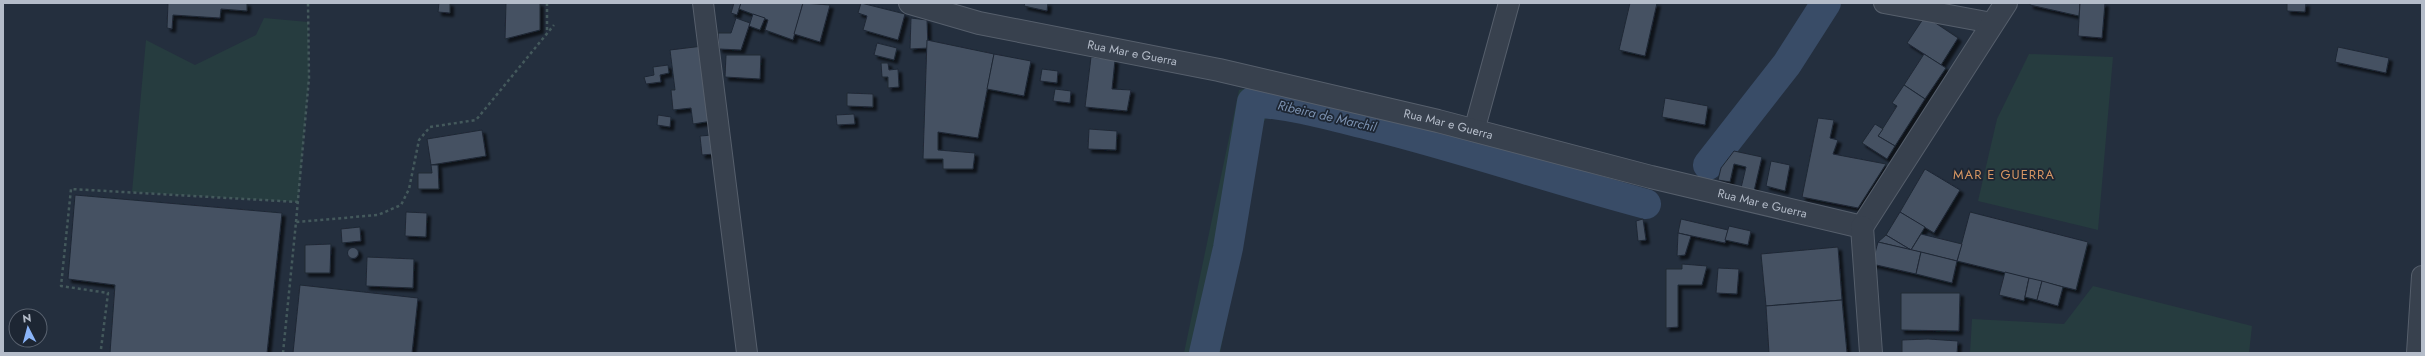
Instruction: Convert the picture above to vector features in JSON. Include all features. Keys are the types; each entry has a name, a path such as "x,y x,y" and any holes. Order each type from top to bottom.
{"street":[{"path":"703,3 722,166 747,353"},
{"name":"Rua Mar e Guerra","path":"913,3 979,23 1219,70 1474,130 1651,177 1862,227"},
{"path":"1474,130 1510,3"},
{"path":"1884,3 1992,23"},
{"path":"1871,353 1862,227 2006,3"},
{"path":"2417,353 2422,276"}],"path":[{"path":"283,353 309,78 308,3"},
{"path":"547,3 547,33"},
{"path":"296,222 378,214 401,205 409,189 419,140 430,127 476,120 554,25"},
{"path":"101,349 108,293 61,286 71,189 298,202"}],"green space":[{"path":"264,18 308,22 309,78 298,202 132,192 146,40 195,65 256,35"},
{"path":"2029,54 2113,57 2098,230 1978,201 1997,119"},
{"path":"1252,87 1272,90 1270,113 1260,127 1249,209 1220,353 1184,353 1239,90"},
{"path":"2093,286 2252,326 2249,353 1970,353 1972,319 2064,324"}],"building":[{"path":"168,3 247,3 247,11 221,9 220,18 173,15 172,29 167,28"},
{"path":"439,3 450,3 450,13 438,12"},
{"path":"506,3 540,3 540,30 505,39"},
{"path":"734,3 741,3 737,15 731,13"},
{"path":"741,3 803,3 793,40 765,30 768,20 739,9"},
{"path":"803,3 830,5 820,42 794,34"},
{"path":"861,3 905,14 898,40 863,30 867,16 858,13"},
{"path":"1025,3 1048,3 1047,11 1024,6"},
{"path":"1630,3 1657,3 1645,56 1619,50"},
{"path":"2030,3 2080,3 2079,16 2030,5"},
{"path":"2080,3 2105,3 2102,38 2078,36"},
{"path":"2287,3 2306,3 2305,12 2287,11"},
{"path":"753,14 765,18 760,30 749,26"},
{"path":"1925,16 1958,38 1941,65 1907,43"},
{"path":"736,18 750,23 741,50 719,49 718,33 731,33"},
{"path":"911,18 927,20 928,48 910,49"},
{"path":"927,40 994,54 978,138 938,132 938,150 975,153 973,169 943,169 943,159 923,159"},
{"path":"877,43 897,48 894,60 874,55"},
{"path":"703,46 712,121 693,124 691,108 673,110 671,90 675,90 670,50"},
{"path":"2338,47 2389,58 2386,73 2335,62"},
{"path":"994,54 1031,61 1024,96 987,89"},
{"path":"1924,54 1946,68 1925,99 1904,85"},
{"path":"726,55 761,55 760,79 725,77"},
{"path":"1091,57 1115,60 1112,89 1131,90 1127,111 1085,107"},
{"path":"881,63 888,63 889,70 898,69 899,87 888,88 888,77 882,77"},
{"path":"668,65 669,73 660,75 661,82 646,84 644,77 654,75 653,67"},
{"path":"1042,69 1058,71 1057,83 1040,81"},
{"path":"1904,85 1925,99 1895,146 1878,136 1897,106 1892,103"},
{"path":"1055,89 1071,91 1070,103 1053,101"},
{"path":"847,93 873,94 873,107 847,106"},
{"path":"1665,98 1708,106 1705,125 1662,117"},
{"path":"854,114 855,124 837,125 836,115"},
{"path":"658,115 671,117 670,127 657,125"},
{"path":"1818,118 1834,120 1830,138 1838,140 1833,154 1886,164 1858,208 1802,197"},
{"path":"1875,124 1883,129 1878,136 1895,146 1887,159 1862,143"},
{"path":"1089,129 1117,131 1116,150 1088,149"},
{"path":"482,130 486,156 431,165 427,139"},
{"path":"713,135 714,154 702,155 700,136"},
{"path":"1734,151 1762,157 1754,191 1741,188 1746,167 1734,164 1730,182 1718,180 1721,168"},
{"path":"1771,161 1790,165 1785,191 1766,186"},
{"path":"431,165 438,165 439,189 418,189 418,173 432,173"},
{"path":"1925,169 1960,190 1934,233 1900,212"},
{"path":"75,195 282,213 267,353 110,353 115,285 68,279"},
{"path":"406,212 427,213 426,237 405,236"},
{"path":"1900,212 1925,227 1911,250 1886,235"},
{"path":"1970,212 2088,242 2076,290 1957,261"},
{"path":"1643,219 1646,240 1638,241 1636,221"},
{"path":"1681,219 1728,230 1725,243 1678,233"},
{"path":"1729,226 1751,231 1748,245 1725,240"},
{"path":"360,227 361,241 342,243 341,229"},
{"path":"1678,233 1691,236 1685,255 1677,256"},
{"path":"1921,234 1962,244 1957,261 1911,250"},
{"path":"1886,235 1911,250 1878,242"},
{"path":"1878,242 1921,252 1916,274 1872,264"},
{"path":"331,244 330,273 305,273 305,245"},
{"path":"353,247 357,249 359,253 357,257 353,259 349,257 347,253 349,249"},
{"path":"1838,247 1842,300 1766,306 1761,254"},
{"path":"1921,252 1957,261 1952,283 1916,274"},
{"path":"367,257 414,259 413,288 366,286"},
{"path":"1682,264 1707,266 1702,285 1678,285 1678,327 1666,328 1666,269 1682,269"},
{"path":"1718,268 1739,269 1737,294 1716,293"},
{"path":"2005,272 2029,278 2024,301 1999,295"},
{"path":"2029,278 2042,281 2037,300 2025,297"},
{"path":"2042,281 2063,287 2058,306 2037,300"},
{"path":"300,285 418,298 412,353 293,353"},
{"path":"1901,293 1960,293 1959,331 1901,330"},
{"path":"1842,300 1847,353 1769,353 1766,306"},
{"path":"1928,339 1958,341 1957,353 1902,353 1902,340"}],"waterway":[{"path":"1708,165 1787,64 1826,3"},
{"name":"Ribeira de Marchil","path":"1204,353 1228,248 1252,102 1298,108 1373,126 1646,204"}],"district":[{"name":"MAR E GUERRA","path":"2004,174"}]}
